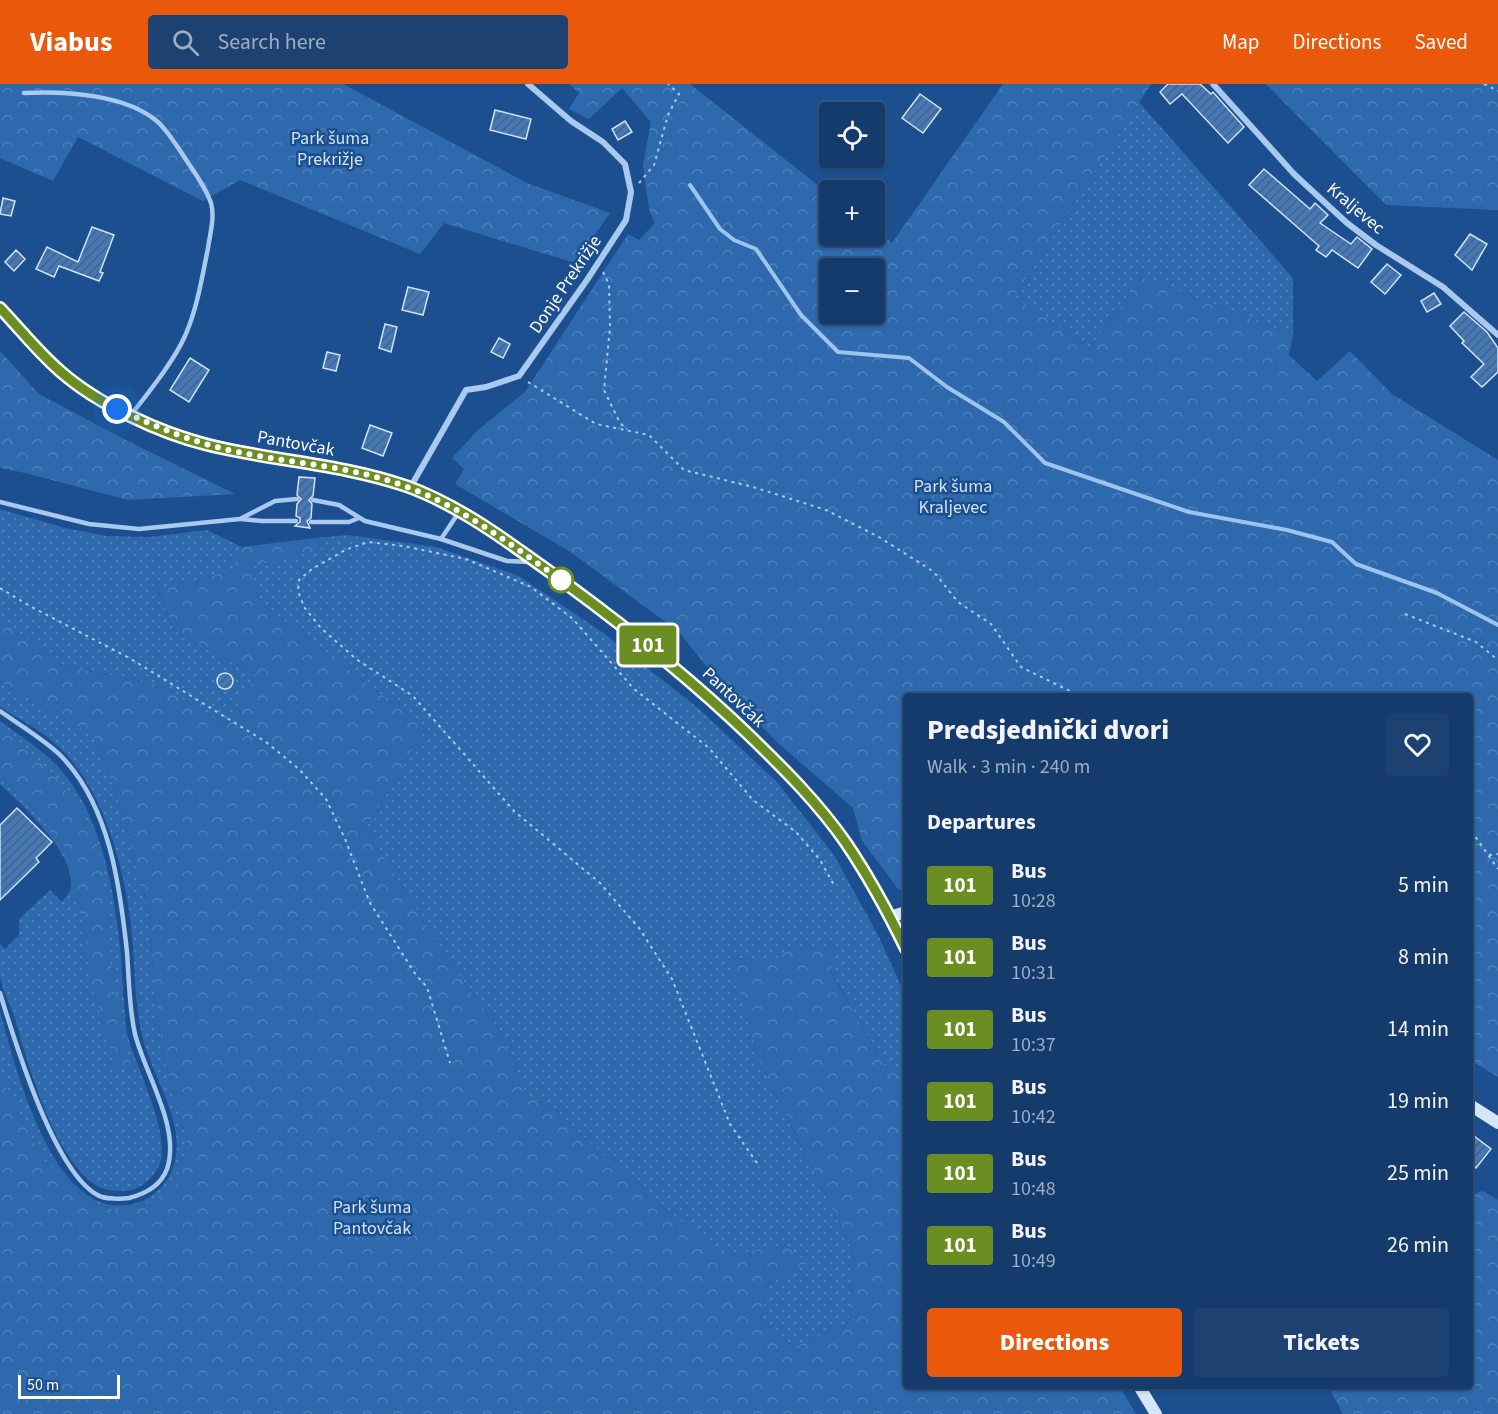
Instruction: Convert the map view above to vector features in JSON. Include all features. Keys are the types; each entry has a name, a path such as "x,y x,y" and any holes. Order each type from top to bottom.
{"main road":[{"name":"Pantovčak","path":"0,308 62,373 90,393 131,415 206,444 332,466 410,488 459,512 538,563 663,658 778,762 823,812 846,842 903,943"},
{"path":"890,917 903,913"},
{"path":"1473,1107 1498,1123"},
{"path":"1141,1389 1155,1414"}],"street":[{"name":"Donje Prekrižje","path":"519,376 626,220 631,192 626,164 603,142 571,121 528,84"},
{"name":"Kraljevec","path":"1213,84 1294,174 1347,223 1376,246 1443,287 1498,335"},
{"path":"410,488 466,390 486,387 519,376"}],"lane":[{"path":"24,93 54,91 84,94 117,102 140,111 157,122 168,133 211,204 211,229 203,276 192,318 184,339 131,415"},
{"path":"240,519 275,501 297,499"},
{"path":"313,500 339,505 359,518 379,525 441,539 507,561 538,563"},
{"path":"0,502 89,524 139,529 240,519 296,520"},
{"path":"441,539 459,512"},
{"path":"311,522 348,522 359,518"},
{"path":"0,711 62,757 89,797 99,817 112,855 126,943 135,1032 169,1132 171,1151 166,1170 156,1184 141,1195 124,1199 102,1197 83,1184 68,1166 56,1144 17,1046 0,993"}],"path":[{"path":"631,192 654,165 668,114 679,94 668,84"},
{"path":"1484,84 1498,91"},
{"path":"598,264 609,284 610,327 604,390 620,423 629,431"},
{"path":"519,376 596,424 649,435 684,470 753,487 826,510 879,537 934,572 958,602 990,624 1021,667 1074,693"},
{"path":"757,1163 730,1124 672,979 639,928 600,883 514,811 412,696 356,659 321,628 304,607 298,591 299,580 312,569 345,550 368,542 403,546 466,559 531,587 573,619 634,689 709,748 753,800 796,832 820,860 834,885"},
{"path":"0,588 131,659 266,741 299,769 326,799 345,839 370,903 416,975 427,987 450,1063"},
{"path":"1405,614 1476,642 1498,660"},
{"path":"1473,836 1498,868"},
{"path":"1488,855 1498,854"}],"green space":[{"name":"Park šuma Prekrižje","path":"0,84 343,84 527,183 610,213 575,263 444,223 420,254 240,180 203,201 78,137 53,181 0,158"},
{"name":"Park šuma Kraljevec","path":"569,84 690,84 819,186 819,246 885,246 885,237 892,243 1003,84 1151,84 1014,297 1090,348 1142,277 1293,335 1289,355 1317,381 1350,351 1392,394 1498,460 1498,1077 1473,1062 1473,693 903,693 903,889 899,890 862,841 853,808 778,743 726,690 678,631 569,551 455,484 464,469 452,458 478,430 525,392 628,234 639,240 655,223 649,209 643,165 651,122 622,88 589,119 569,109 579,93"},
{"path":"1266,84 1498,84 1498,210 1386,205"},
{"path":"1139,102 1293,278 1293,335 1142,277 1090,348 1014,297"},
{"path":"0,351 39,394 235,494 128,500 0,468"},
{"path":"0,509 65,528 107,536 149,537 207,530 242,547 233,571 157,590 174,630 256,675 226,725 157,684 62,666 0,618"},
{"path":"347,535 436,547 519,576 602,632 698,708 777,782 834,855 879,937 903,990 903,1072 887,1070 831,971 789,949 771,963 731,957 758,1058 854,1254 849,1322 794,1347 760,1318 768,1283 808,1263 784,1245 728,1256 645,1195 557,1111 527,1096 499,1030 450,963 366,828 426,728 259,602 248,567 321,550 315,538"},
{"name":"Park šuma Pantovčak","path":"315,538 321,550 249,567 259,602 426,728 366,828 450,963 499,1030 527,1096 557,1111 645,1195 728,1255 784,1245 809,1263 768,1283 760,1318 794,1347 849,1322 854,1254 758,1058 730,957 771,963 789,949 836,949 831,972 887,1070 903,1072 903,1389 1121,1389 1136,1414 0,1414 0,1075 43,1160 87,1200 114,1210 146,1204 179,1183 187,1141 163,1055 153,979 150,912 112,783 92,735 0,682 0,618 62,666 157,684 226,725 256,675 174,630 157,589 232,571 242,547"},
{"path":"0,682 92,735 126,825 138,876 150,912 153,979 163,1055 187,1141 179,1183 147,1204 114,1210 87,1200 43,1160 0,1075 0,1012 16,1068 42,1136 60,1166 81,1190 105,1204 133,1204 153,1195 172,1172 177,1148 175,1131 141,1031 128,904 118,857 110,833 90,788 63,751 41,733 0,707"},
{"path":"0,721 48,758 68,778 85,806 106,863 119,934 127,1034 153,1106 161,1142 161,1157 157,1170 146,1183 131,1190 113,1191 97,1186 79,1170 66,1152 44,1108 1,981 0,944 5,949 19,935 19,919 50,890 62,902 69,893 71,877 58,847 47,832 0,784"},
{"path":"0,726 55,775 95,831 105,890 108,949 131,1066 116,1068 89,978 85,927 75,897 72,872 64,847 33,809 0,780"},
{"path":"1483,1191 1498,1200 1498,1414 1343,1414 1330,1389 1473,1389 1473,1194"}],"building":[{"path":"1168,84 1200,84 1211,94 1213,92 1244,127 1228,143 1182,94 1170,104 1160,92"},
{"path":"920,94 941,109 923,133 902,118"},
{"path":"495,110 531,119 526,139 490,130"},
{"path":"625,121 632,132 618,140 612,129"},
{"path":"1264,169 1310,209 1315,203 1328,215 1320,223 1351,244 1357,237 1372,249 1358,268 1332,250 1326,257 1316,250 1319,246 1249,185"},
{"path":"3,198 15,201 11,216 0,214"},
{"path":"92,227 114,235 100,272 103,273 99,281 59,266 54,277 36,269 47,247 78,262"},
{"path":"1470,234 1487,244 1472,270 1455,255"},
{"path":"16,250 25,259 14,271 5,262"},
{"path":"1387,264 1401,275 1385,294 1371,282"},
{"path":"408,287 429,292 423,315 402,310"},
{"path":"1434,293 1441,304 1427,312 1421,301"},
{"path":"1464,312 1487,332 1498,348 1498,372 1482,387 1471,377 1484,364 1462,343 1464,341 1450,326"},
{"path":"385,324 397,327 391,352 379,348"},
{"path":"499,338 510,344 503,358 491,352"},
{"path":"327,352 340,355 336,371 323,368"},
{"path":"190,358 209,370 189,402 170,390"},
{"path":"370,425 392,433 383,456 362,448"},
{"path":"299,477 315,478 313,496 309,500 312,504 311,518 307,521 310,528 295,526 300,522 300,518 296,516 297,504 301,499 297,495"},
{"path":"225,673 231,675 233,681 231,687 225,689 219,687 217,681 219,675"},
{"path":"17,808 52,842 36,858 39,862 0,900 0,825"},
{"path":"1473,1135 1491,1149 1476,1168 1473,1166"}],"waterway":[{"path":"690,185 720,229 734,240 756,249 801,315 838,352 909,358 947,387 1004,422 1045,463 1189,512 1287,530 1332,542 1356,564 1437,593 1498,625"}],"bus line":[{"name":"101","path":"0,308 62,373 117,409 206,444 332,466 410,488 459,512 538,563 656,651 778,762 823,812 846,842 869,879 903,943"}],"route":[{"path":"117,409 206,444 332,466 410,488 439,501 489,530 561,580"}]}
